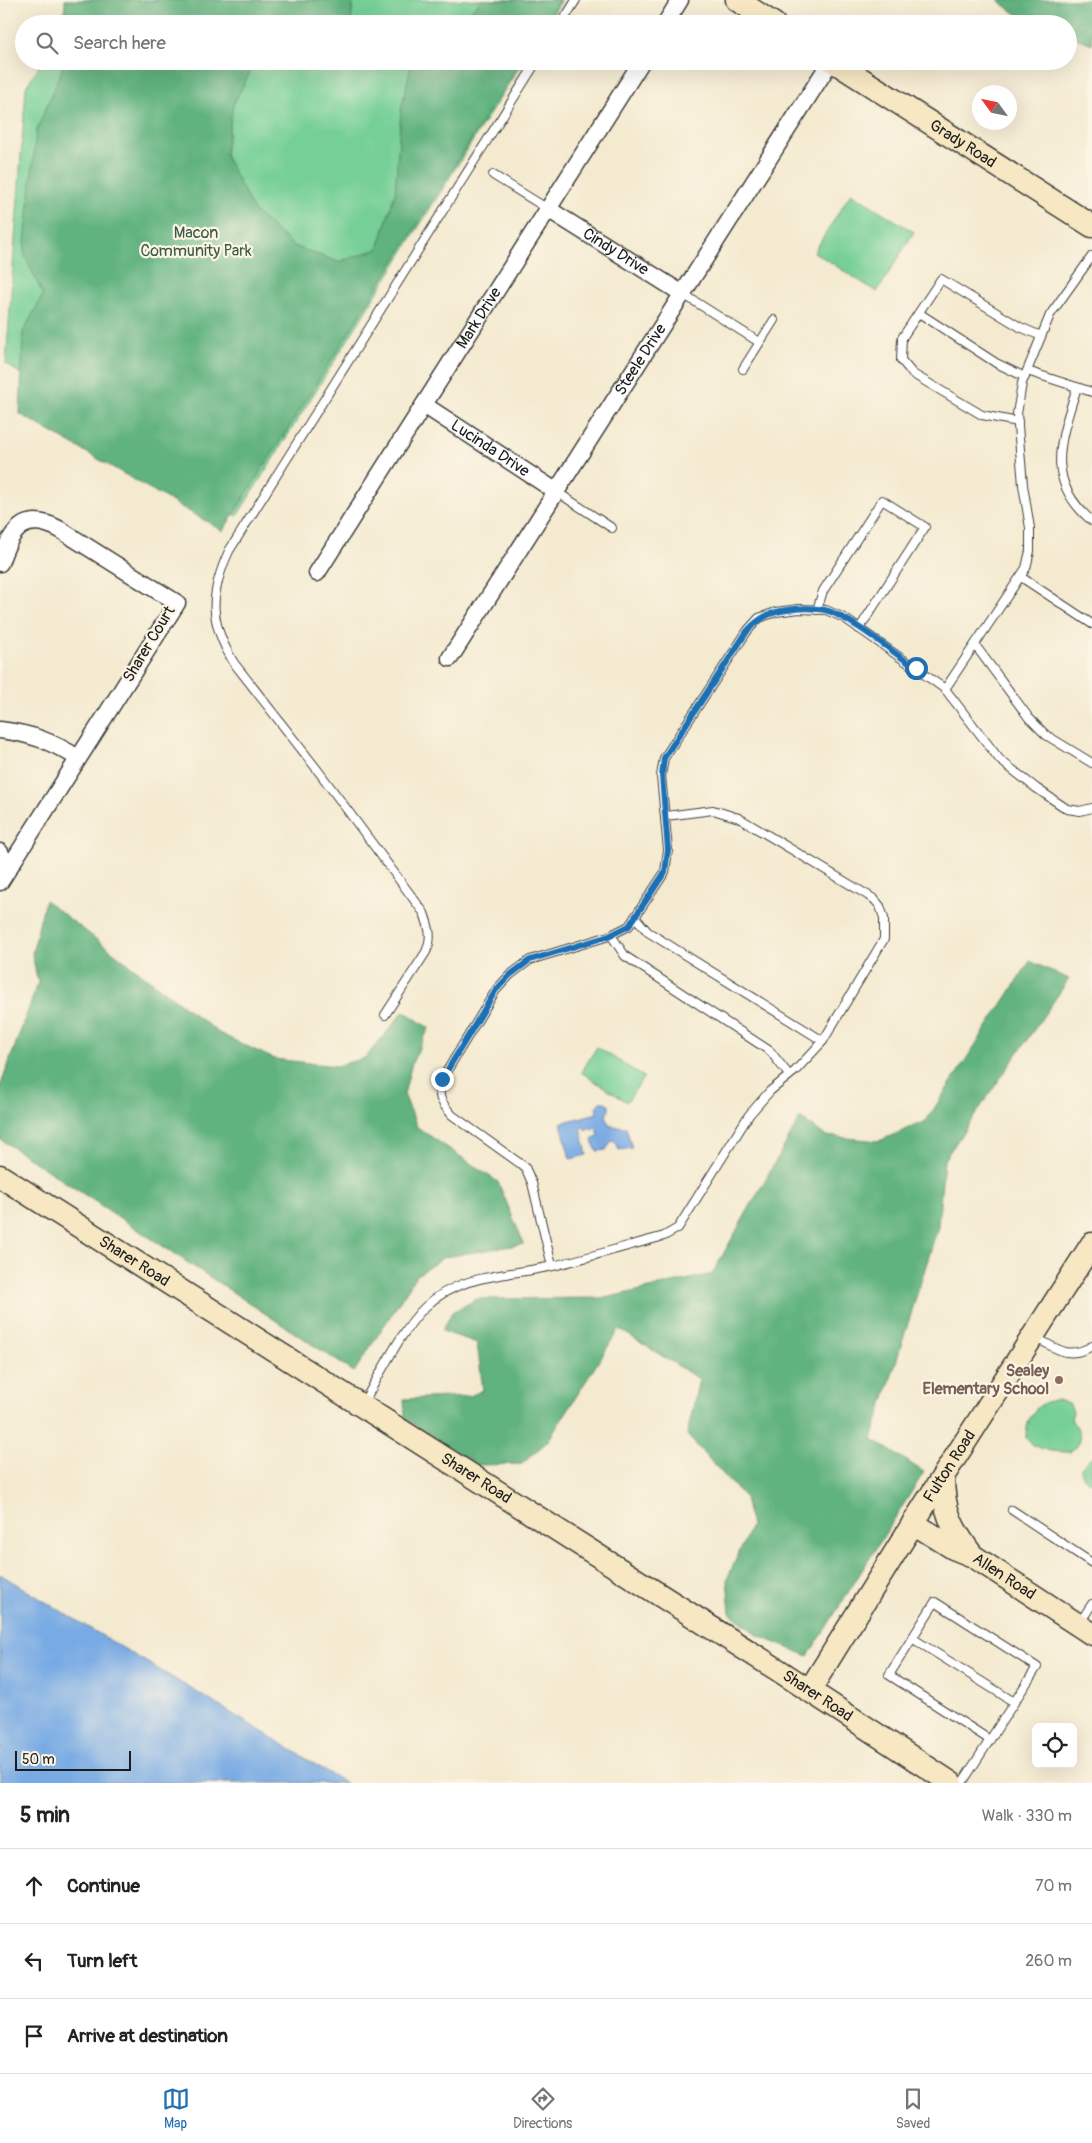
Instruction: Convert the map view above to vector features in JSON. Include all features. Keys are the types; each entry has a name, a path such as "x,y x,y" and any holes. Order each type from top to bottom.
{"street":[{"path":"671,15 680,0"},
{"path":"736,0 760,15"},
{"name":"Mark Drive","path":"317,573 636,70"},
{"name":"Steele Drive","path":"450,658 826,70"},
{"name":"Grady Road","path":"846,70 1092,226"},
{"name":"Cindy Drive","path":"548,209 683,294"},
{"name":"Lucinda Drive","path":"424,405 557,492"},
{"name":"Sharer Court","path":"0,563 12,536 20,527 30,521 38,521 59,529 177,603 2,877"},
{"path":"0,730 36,736 57,745 78,758"},
{"name":"Sharer Court","path":"0,852 7,866 2,877"},
{"name":"Sharer Road","path":"0,1176 951,1783"},
{"name":"Fulton Road","path":"809,1691 913,1523 1092,1244"},
{"path":"943,1477 943,1495 946,1512 952,1527 973,1556"},
{"name":"Allen Road","path":"913,1523 953,1548 973,1556 1085,1630"}],"lane":[{"path":"567,15 576,0"},
{"path":"385,1015 430,944 429,926 424,913 316,768 234,663 223,645 215,623 215,588 220,570 229,551 531,70"},
{"path":"493,175 548,209"},
{"path":"945,689 1026,568 1030,551 1030,528 1023,485 1018,406 1026,374 1050,315 1092,256"},
{"path":"1018,422 982,415 913,374 901,360 902,338 941,279 1020,327 1041,336"},
{"path":"683,294 760,342"},
{"path":"918,313 996,364 1092,392"},
{"path":"743,369 774,320"},
{"path":"1077,387 1062,434 1059,468 1067,492 1080,512 1092,521"},
{"path":"557,492 612,528"},
{"path":"817,610 823,591 882,500 926,527 859,629"},
{"path":"1021,577 1092,624"},
{"path":"552,1266 532,1183 525,1167 452,1114 442,1104 438,1093 442,1079 496,990 510,975 530,960 611,935 629,926 665,872 668,850 662,776 664,758 748,630 759,618 776,612 799,608 826,610 844,618 945,689 1000,760 1067,809 1080,811 1092,808"},
{"path":"976,645 1029,718 1046,735 1092,762"},
{"path":"362,1406 413,1320 425,1307 446,1290 478,1278 552,1266 664,1236 678,1228 749,1115 770,1091 789,1075 822,1041 884,939 884,918 880,906 874,899 739,818 713,810 666,816"},
{"path":"635,917 648,932 822,1041"},
{"path":"611,935 625,956 770,1051 789,1075"},
{"path":"1033,1336 1064,1353 1081,1352 1092,1346"},
{"path":"1012,1510 1092,1563"},
{"path":"962,1783 990,1740 1014,1702 1037,1667 935,1602 889,1675 990,1740"},
{"path":"1085,1630 1092,1604"},
{"path":"912,1638 1014,1702"}],"green space":[{"path":"65,0 353,0 352,15 64,15"},
{"path":"82,0 562,0 553,15 73,15"},
{"path":"482,0 559,0 550,15 466,15"},
{"path":"998,0 1092,0 1092,44 1077,38 1077,15 1016,14"},
{"name":"Macon Community Park","path":"36,70 517,70 237,516 6,364 26,87"},
{"name":"Macon Community Park","path":"62,70 251,70 233,105 225,155 254,211 294,246 338,262 378,249 395,193 401,110 410,70 515,70 223,531 20,414 23,332 43,295 24,254 36,132"},
{"path":"851,193 914,232 877,292 814,252"},
{"path":"45,900 219,1033 274,1059 336,1066 365,1058 404,1011 429,1028 412,1063 404,1094 417,1127 498,1182 524,1244 444,1257 417,1275 354,1372 0,1139 0,1087 38,983 32,954"},
{"path":"1030,961 1069,979 944,1160 938,1227 872,1439 924,1472 808,1656 759,1636 730,1613 727,1579 751,1526 745,1498 687,1435 699,1379 619,1329 548,1441 522,1464 477,1465 405,1419 404,1399 470,1396 483,1390 477,1343 442,1331 452,1312 477,1299 605,1298 712,1274 800,1118 826,1136 879,1141 926,1121"},
{"path":"597,1047 644,1077 627,1102 581,1072"},
{"path":"1057,1400 1070,1404 1073,1412 1071,1419 1080,1436 1077,1444 1070,1452 1040,1448 1026,1438 1028,1423 1034,1411 1044,1403"},
{"path":"1092,1456 1092,1483 1084,1477 1081,1467"}],"water":[{"path":"600,1102 605,1102 609,1105 606,1115 610,1126 626,1127 632,1148 619,1150 616,1143 612,1140 606,1150 597,1151 592,1141 593,1138 599,1136 597,1128 586,1130 585,1127 581,1128 587,1155 570,1159 561,1123 597,1113 596,1107"},
{"path":"0,1574 259,1730 345,1783 0,1783"}],"place":[{"name":"Sealey Elementary School","path":"1059,1380"}],"route":[{"path":"442,1079 496,990 510,975 530,960 609,936 629,926 665,872 668,850 662,776 664,758 748,630 759,618 776,612 799,608 826,610 844,618 916,668"}]}
